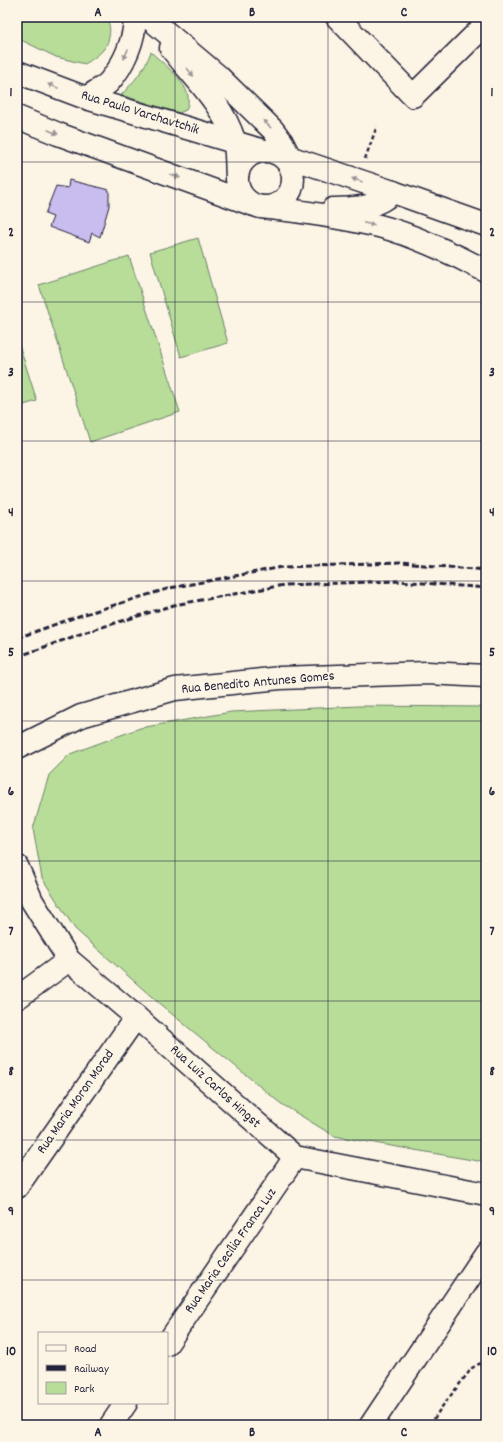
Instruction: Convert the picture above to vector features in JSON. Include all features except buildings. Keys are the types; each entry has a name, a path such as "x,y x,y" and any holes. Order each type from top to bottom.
{"street":[{"path":"86,98 109,82 124,60 135,31 144,17"},
{"path":"144,17 218,76 273,130 282,142 280,157 293,186 284,200 278,205 256,205 240,192 234,141 222,112 144,17"},
{"path":"337,17 413,96 486,24"},
{"name":"Rua Paulo Varchavtchik","path":"17,72 86,98 234,141 280,157 357,180 486,225"},
{"path":"17,117 58,134 256,205 299,211 380,227 412,238 486,271"},
{"path":"237,176 243,162 249,156 280,157"},
{"path":"299,211 362,208 386,200 393,192"},
{"path":"393,192 395,215 398,223 412,238"},
{"name":"Rua Benedito Antunes Gomes","path":"17,748 81,716 175,689 280,678 427,673 486,676"},
{"name":"Rua Luiz Carlos Hingst","path":"17,866 32,901 69,960 295,1157"},
{"path":"17,998 69,960"},
{"name":"Rua Maria Moron Morad","path":"17,1187 136,1017"},
{"path":"295,1157 486,1194"},
{"name":"Rua Maria Cecília Franca Luz","path":"168,1343 295,1157"},
{"path":"371,1425 486,1253"},
{"path":"111,1425 125,1404"}],"path":[{"path":"357,180 377,126"},
{"path":"430,1425 441,1408 472,1368 486,1360"}],"green space":[{"path":"17,17 105,17 109,24 110,34 105,47 101,52 85,64 56,57 17,38"},
{"path":"151,52 172,71 184,85 188,102 186,110 179,113 121,95 138,75"},
{"path":"198,238 228,343 181,357 150,252"},
{"path":"129,256 180,412 90,442 39,285"},
{"path":"17,338 37,401 17,407"},
{"path":"359,706 486,707 486,1159 478,1161 334,1136 280,1103 161,1005 75,929 42,878 33,829 49,775 70,754 140,728 231,712"}],"railway":[{"path":"17,638 79,616 170,588 283,567 399,563 486,570"},
{"path":"17,657 83,633 174,605 284,585 398,581 486,588"}]}
